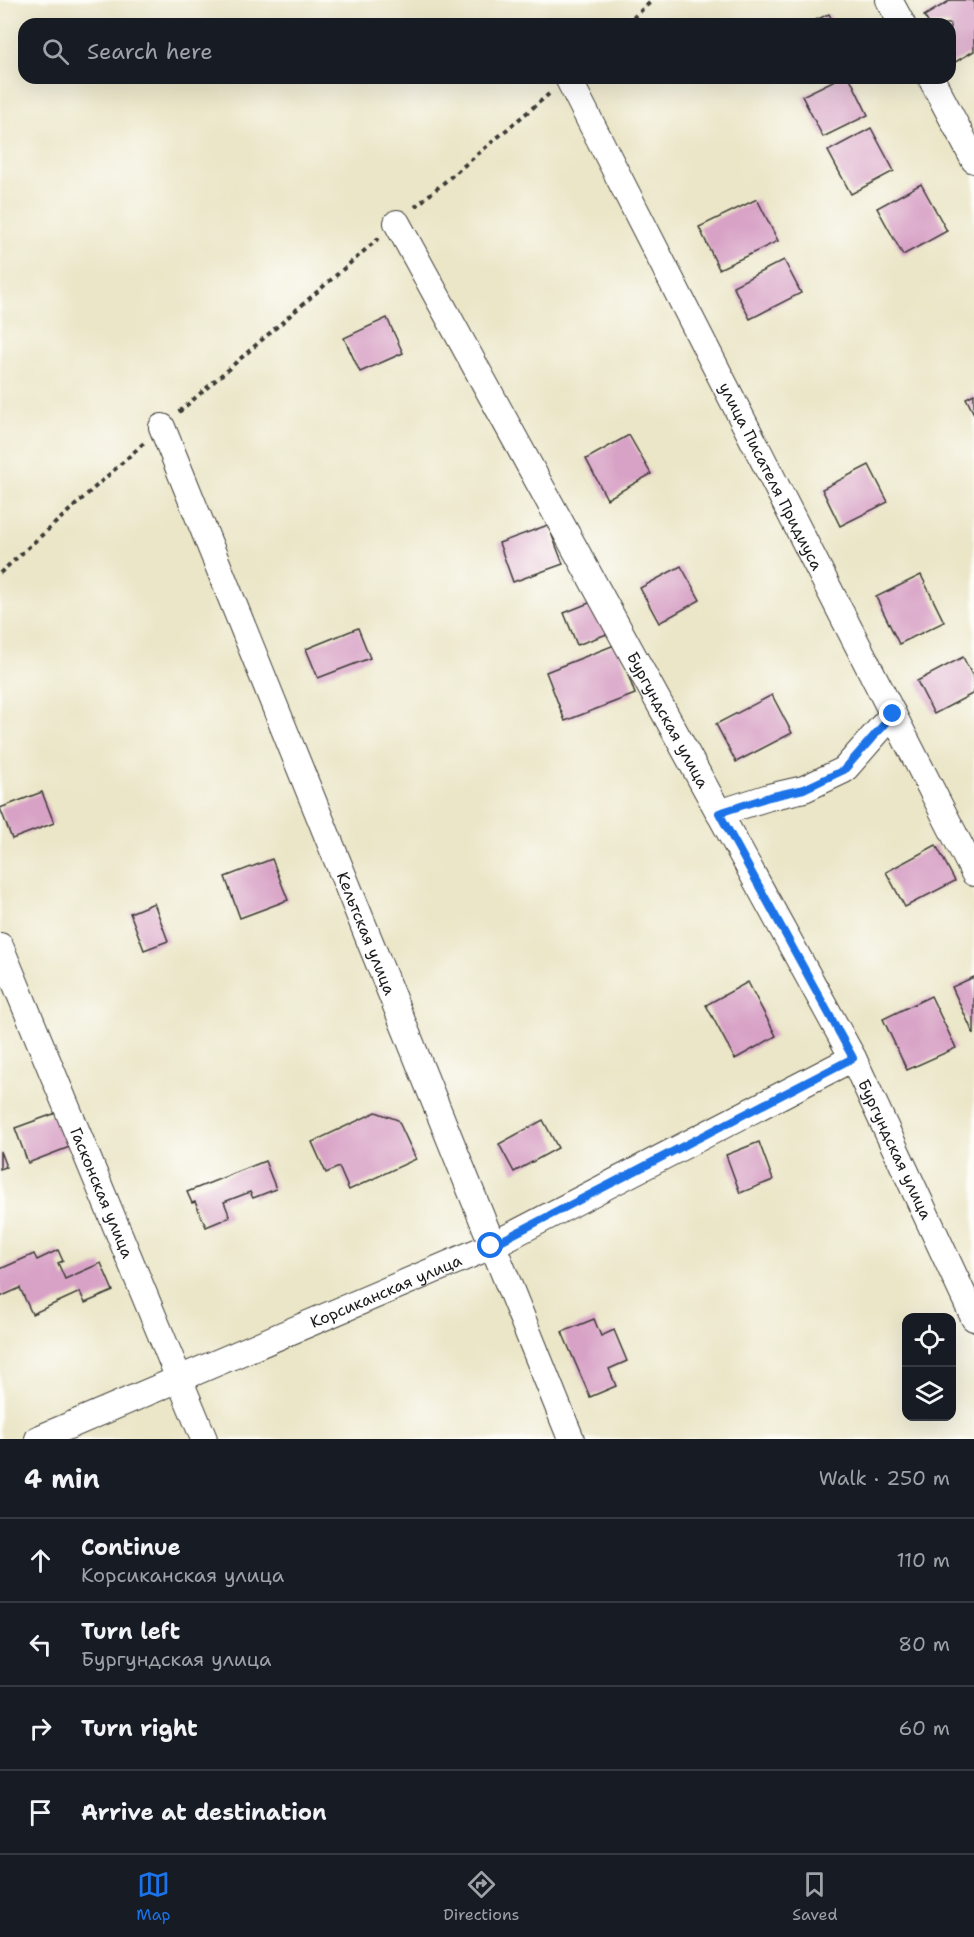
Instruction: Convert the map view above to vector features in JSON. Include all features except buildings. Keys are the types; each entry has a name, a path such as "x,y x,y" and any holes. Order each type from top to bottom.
{"street":[{"path":"889,0 899,18"},
{"path":"934,84 974,160"},
{"name":"улица Писателя Придиуса","path":"559,86 893,714 974,873"},
{"name":"Бургундская улица","path":"397,223 853,1058 974,1318"},
{"name":"Кельтская улица","path":"162,428 571,1439"},
{"path":"719,813 769,797 804,789 844,770 893,714"},
{"name":"Гасконская улица","path":"0,946 204,1439"},
{"name":"Корсиканская улица","path":"38,1439 491,1246 853,1058"}],"path":[{"path":"632,18 652,0"},
{"path":"0,573 397,223 559,86"}],"route":[{"path":"491,1246 853,1058 719,813 769,797 804,789 844,770 893,714"}]}
